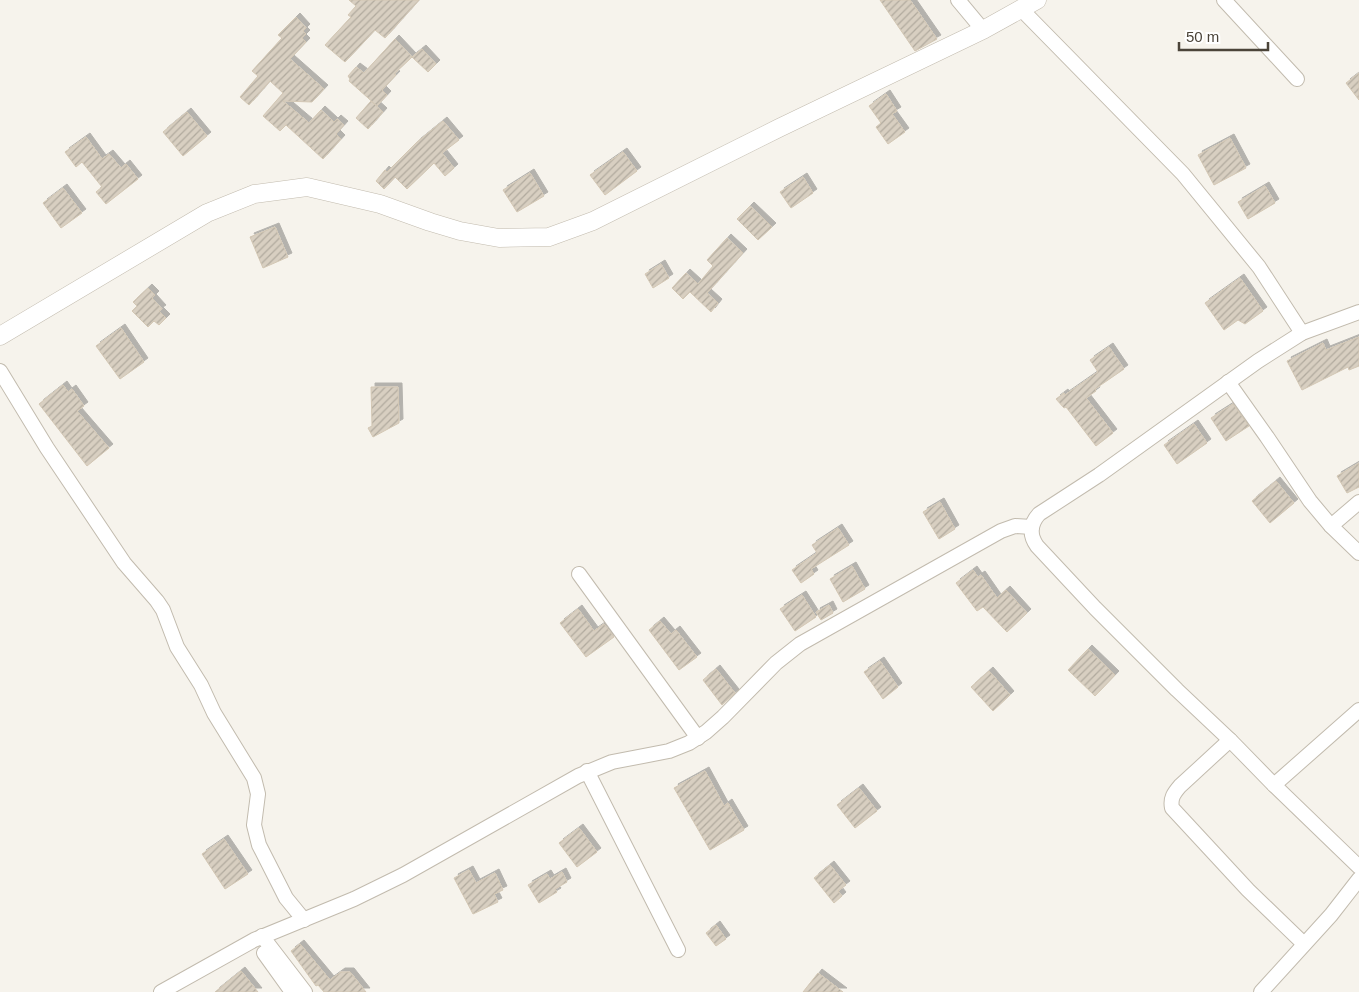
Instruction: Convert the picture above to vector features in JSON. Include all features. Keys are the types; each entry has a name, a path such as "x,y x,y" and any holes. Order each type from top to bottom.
{"street":[{"path":"958,0 983,30"},
{"path":"0,336 206,213 254,194 306,187 380,204 460,231 499,238 549,237 594,221 779,128 983,30 1037,0"},
{"path":"1224,0 1297,79"},
{"path":"1021,9 1183,174 1259,267 1302,333"},
{"path":"1359,312 1302,333 1228,382 1099,474 1039,514 1032,527 1034,542 1075,586 1177,690 1359,867"},
{"path":"0,371 47,448 124,563 157,601 162,610 177,647 254,778 258,794 254,825 259,845 286,898 304,920"},
{"path":"1228,382 1310,501 1331,526 1359,553"},
{"path":"1331,526 1359,502"},
{"path":"161,992 258,938 304,920 403,875 587,772 618,760 669,751 698,738 723,717 776,663 812,635 1001,530 1015,526 1032,527"},
{"path":"579,574 698,738"},
{"path":"1274,785 1359,710"},
{"path":"1230,740 1180,786 1171,801 1172,808 1248,890 1304,944"},
{"path":"587,772 678,950"},
{"path":"1261,992 1331,915 1359,879"},
{"path":"258,938 292,992"},
{"path":"258,938 305,992"}],"building":[{"path":"349,0 419,0 385,38 375,30 345,62 325,45 351,17 348,15 356,6"},
{"path":"880,0 910,0 937,39 915,51"},
{"path":"296,17 306,28 303,31 306,34 302,38 306,42 290,59 324,89 312,102 283,101 309,123 321,110 334,122 337,119 344,125 336,134 341,139 323,159 286,125 280,131 263,116 283,93 270,81 249,105 240,97 258,76 252,71 282,38 278,35"},
{"path":"395,39 412,57 394,74 396,75 382,90 387,95 377,106 349,81 348,76 356,67 364,73"},
{"path":"422,49 436,64 428,72 412,57"},
{"path":"1359,73 1359,100 1346,83"},
{"path":"886,94 897,111 892,114 905,132 888,144 876,127 881,123 869,106"},
{"path":"371,101 383,112 368,129 356,118"},
{"path":"187,112 207,136 183,156 163,132"},
{"path":"443,121 459,140 442,153 454,168 445,176 434,163 407,189 395,177 384,189 376,181 385,170 387,172 416,143"},
{"path":"86,137 102,159 109,154 121,168 126,164 138,179 106,204 96,192 102,187 82,162 76,167 65,152"},
{"path":"1230,138 1246,168 1214,185 1198,155"},
{"path":"623,152 637,171 605,195 590,175"},
{"path":"530,173 544,196 517,212 503,190"},
{"path":"803,177 813,193 791,208 780,192"},
{"path":"1265,186 1275,203 1248,219 1238,202"},
{"path":"63,188 82,213 61,228 43,203"},
{"path":"750,206 772,227 758,240 737,219"},
{"path":"275,227 288,257 263,268 250,237"},
{"path":"727,238 743,253 707,293 718,303 711,312 690,292 683,299 672,288 686,273 698,284 713,266 707,260"},
{"path":"661,264 669,278 653,288 645,274"},
{"path":"1240,278 1263,311 1245,324 1238,320 1224,330 1205,303"},
{"path":"148,288 155,295 152,298 162,309 159,311 166,318 159,325 154,321 148,327 132,311 137,306 133,302"},
{"path":"121,328 144,362 120,379 96,346"},
{"path":"1359,337 1359,366 1349,370 1348,367 1302,390 1287,361 1323,343 1326,350"},
{"path":"1109,347 1124,369 1095,389 1096,391 1086,398 1113,433 1096,446 1066,407 1064,408 1056,399 1064,393 1065,395 1098,372 1090,360"},
{"path":"63,385 68,392 72,389 84,406 77,411 109,448 87,466 39,404"},
{"path":"371,387 398,387 399,423 373,437 368,428 372,426"},
{"path":"1233,404 1249,426 1226,441 1211,418"},
{"path":"1194,424 1207,443 1177,464 1164,445"},
{"path":"1359,463 1359,487 1347,493 1337,476"},
{"path":"1276,481 1294,503 1270,523 1252,501"},
{"path":"940,502 955,529 939,539 923,512"},
{"path":"838,528 849,545 811,569 814,574 801,583 792,570 817,553 812,545"},
{"path":"852,566 865,589 843,602 830,579"},
{"path":"973,570 978,577 981,575 997,598 1006,590 1027,613 1007,632 983,607 977,611 956,583"},
{"path":"802,595 816,617 795,631 780,609"},
{"path":"829,605 833,613 821,620 816,612"},
{"path":"578,609 594,631 604,624 614,637 586,657 560,623"},
{"path":"660,621 671,634 676,630 697,657 679,670 649,630"},
{"path":"1088,649 1115,675 1095,696 1068,670"},
{"path":"880,661 898,687 883,699 864,672"},
{"path":"716,669 735,693 722,705 703,680"},
{"path":"989,671 1010,695 993,711 971,687"},
{"path":"705,771 724,806 728,803 744,830 710,850 674,788"},
{"path":"859,788 877,811 855,828 837,805"},
{"path":"579,828 597,852 577,867 559,843"},
{"path":"224,839 248,874 225,889 202,854"},
{"path":"830,865 846,885 838,891 842,896 834,903 814,878"},
{"path":"469,870 476,883 495,873 503,890 494,894 498,902 473,914 454,878"},
{"path":"562,872 567,882 555,889 557,892 539,903 528,885 547,874 550,879"},
{"path":"716,925 726,939 716,946 706,933"},
{"path":"300,944 330,980 341,972 350,972 366,992 324,992 318,985 316,986 291,951"},
{"path":"241,971 258,992 215,992"},
{"path":"818,973 843,992 803,992"}]}
